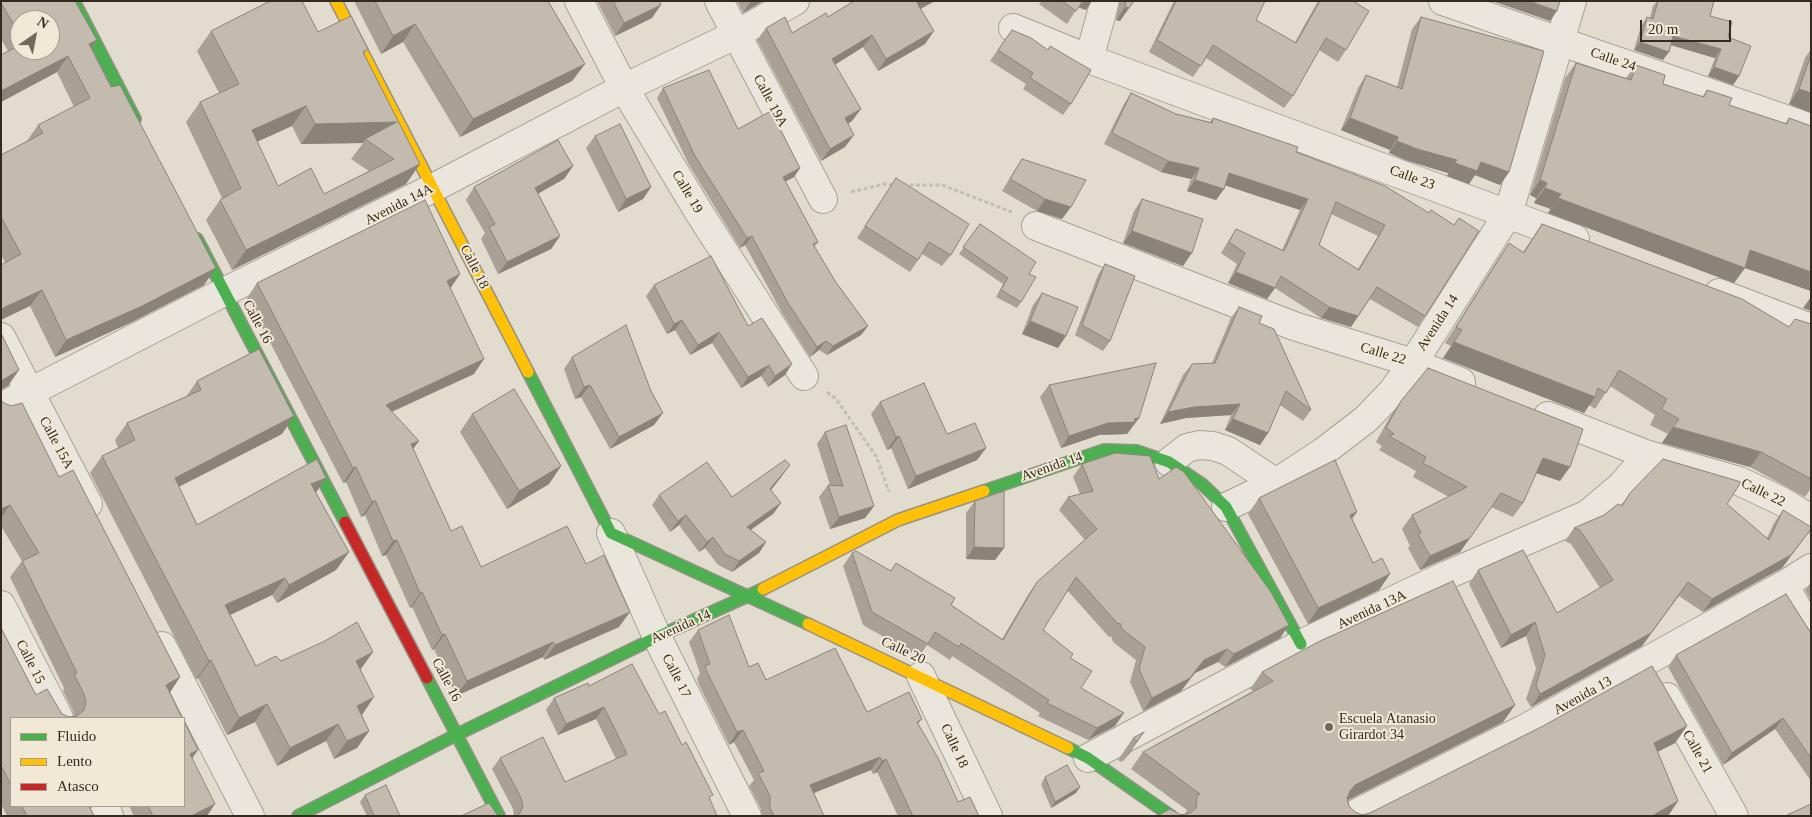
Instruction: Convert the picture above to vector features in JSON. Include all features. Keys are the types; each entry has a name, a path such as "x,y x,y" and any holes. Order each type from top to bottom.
{"street":[{"path":"74,1 142,133"},
{"name":"Calle 18","path":"336,1 611,533"},
{"name":"Calle 19","path":"579,1 624,88 700,214 804,376"},
{"name":"Calle 19A","path":"719,1 735,35 823,199"},
{"name":"Avenida 14A","path":"1,407 224,292 433,188 624,88 735,35 795,1"},
{"path":"1089,59 1105,1"},
{"name":"Calle 24","path":"1443,1 1811,128"},
{"name":"Avenida 14","path":"298,816 458,734 657,637 748,597 898,520 1104,450 1137,451 1169,462 1202,484 1226,507 1276,483 1323,452 1366,419 1392,392 1413,363 1508,214 1572,1"},
{"name":"Calle 23","path":"1013,28 1089,59 1600,248"},
{"name":"Calle 22","path":"1036,226 1294,326 1413,363 1485,392"},
{"name":"Calle 16","path":"192,230 500,816"},
{"path":"1691,283 1811,328"},
{"name":"Calle 15A","path":"1,337 99,524"},
{"name":"Calle 22","path":"1521,406 1648,455 1739,481 1781,501 1811,519"},
{"path":"1169,462 1187,448 1199,445 1213,446 1236,456 1276,483"},
{"name":"Avenida 13A","path":"1088,758 1300,644 1447,575 1588,514 1621,486 1648,455"},
{"path":"1226,507 1300,644"},
{"name":"Calle 20","path":"611,533 921,676 1088,758 1171,816"},
{"name":"Calle 17","path":"611,533 657,637 747,816"},
{"name":"Avenida 13","path":"1351,816 1524,729 1784,585 1811,568"},
{"path":"1447,575 1460,601"},
{"path":"1784,585 1811,632"},
{"name":"Calle 15","path":"1,605 58,717"},
{"path":"149,622 250,816"},
{"name":"Calle 21","path":"1646,661 1724,813"},
{"name":"Calle 18","path":"921,676 988,816"},
{"path":"1511,703 1524,729"}],"path":[{"path":"823,199 884,184 942,185 1005,208 1036,226"},
{"path":"804,376 836,399 876,456 898,520"}],"building":[{"path":"1,1 75,1 97,40 89,44 111,87 120,85 216,268 142,306 66,340 42,290 1,310 1,265 21,254 1,217 1,155 43,133 38,125 90,98 68,56 1,91 1,55 10,50 10,60 60,60 60,10 10,10 10,18"},
{"path":"270,1 302,1 318,32 351,16 368,49 363,52 420,164 246,250 220,200 241,188 200,102 239,84 211,31","holes":["306,106 315,124 397,122 365,139 394,159 324,194 311,168 278,186 252,130"]},
{"path":"375,1 548,1 585,64 473,119 415,24 393,36"},
{"path":"613,1 659,1 661,5 624,23"},
{"path":"854,1 920,1 917,3 934,31 886,59 872,35 832,59 861,109 845,118 854,135 830,149 766,28 785,17 792,33 826,13 828,17"},
{"path":"1062,1 1083,1 1076,11"},
{"path":"1126,1 1134,1 1129,8 1125,7"},
{"path":"1176,1 1265,1 1256,20 1296,43 1320,1 1353,1 1369,11 1346,50 1326,38 1293,96 1213,45 1201,66 1157,40"},
{"path":"1529,1 1560,1 1557,11"},
{"path":"1658,1 1714,1 1710,16 1732,22 1728,37 1751,46 1739,76 1714,67 1721,49 1673,36 1669,52 1640,42 1647,17 1653,19"},
{"path":"1421,17 1544,51 1509,172 1481,162 1477,171 1455,163 1457,160 1417,149 1397,141 1398,137 1350,118 1366,75 1402,89"},
{"path":"1012,30 1031,38 1048,50 1050,46 1091,70 1071,104 1030,78 1033,73 998,50"},
{"path":"1811,55 1811,93 1799,89"},
{"path":"1576,63 1631,80 1636,65 1665,75 1663,84 1704,97 1707,90 1732,98 1729,105 1787,124 1789,118 1811,126 1811,272 1750,250 1745,268 1558,198 1561,194 1545,188 1547,183 1540,180"},
{"path":"709,70 738,129 771,111 800,168 783,177 818,242 813,244 835,281 868,326 833,346 826,341 817,347 788,303 752,236 747,238 695,156 663,88"},
{"path":"1131,93 1176,114 1212,123 1213,118 1298,147 1296,152 1385,186 1429,213 1431,210 1454,225 1459,218 1479,231 1425,316 1377,287 1358,316 1329,307 1281,276 1275,288 1236,272 1245,253 1229,242 1236,229 1284,251 1308,199 1229,173 1224,189 1195,180 1199,168 1168,161 1112,133","holes":["1336,202 1385,225 1359,270 1319,245"]},
{"path":"620,124 651,187 626,199 595,136"},
{"path":"558,140 573,166 535,188 560,236 507,262 489,227 495,224 474,187"},
{"path":"1022,159 1086,180 1071,207 1045,199 1010,179"},
{"path":"896,178 969,224 951,255 929,242 918,260 865,226"},
{"path":"1142,199 1203,219 1192,253 1132,231"},
{"path":"425,200 460,274 447,281 484,359 386,405 419,441 411,444 451,531 462,526 481,567 567,526 586,564 604,555 630,612 555,645 553,642 467,681 445,634 442,635 422,592 420,593 397,540 393,541 375,500 372,502 356,467 353,468 257,283"},
{"path":"980,224 1036,262 1029,274 1036,277 1021,302 1001,290 1008,278 963,247"},
{"path":"1542,224 1742,299 1789,327 1795,319 1811,324 1811,479 1761,452 1673,427 1679,419 1661,409 1667,399 1619,370 1606,393 1598,388 1595,397 1454,342 1462,330 1456,327 1509,243 1524,253"},
{"path":"711,256 748,326 762,318 792,364 775,376 769,365 748,377 719,332 698,345 682,320 674,324 654,285"},
{"path":"1105,264 1135,276 1110,341 1082,325"},
{"path":"1042,293 1078,307 1066,336 1030,321"},
{"path":"1239,307 1262,316 1259,323 1274,329 1311,410 1286,391 1268,433 1233,419 1240,404 1194,407 1168,412 1192,364 1215,363"},
{"path":"626,325 651,391 663,413 619,437 590,385 584,387 572,357"},
{"path":"1,333 19,370 1,381"},
{"path":"259,349 294,416 175,478 197,525 317,459 326,478 311,484 349,552 289,585 285,578 225,605 256,666 276,656 281,661 325,641 357,622 373,652 356,661 374,697 357,706 369,731 347,741 338,724 290,748 267,704 239,718 211,660 209,661 102,456 135,440 127,423 201,390 197,381"},
{"path":"1156,363 1139,418 1134,419 1136,422 1108,423 1069,436 1049,385"},
{"path":"1428,368 1583,429 1570,467 1543,458 1523,503 1501,493 1470,538 1430,556 1418,534 1421,533 1412,515 1467,487 1423,463 1426,457 1389,436 1394,434 1386,428 1401,401"},
{"path":"924,383 947,434 975,423 986,448 916,476 899,436 896,437 880,402"},
{"path":"514,389 561,466 519,491 472,414"},
{"path":"1,400 11,406 22,403 59,477 73,470 180,677 166,685 182,717 69,717 77,716 84,710 86,702 74,674 77,673 22,561 39,553 10,505 1,509"},
{"path":"846,425 874,506 839,517 828,485 843,486 825,432"},
{"path":"1115,453 1150,456 1159,479 1176,467 1184,472 1271,592 1289,625 1234,654 1227,649 1204,660 1190,678 1152,698 1139,669 1145,647 1122,629 1120,623 1118,624 1076,577 1043,630 1073,654 1070,658 1092,671 1081,688 1124,713 1097,728 1047,703 1049,700 961,643 959,647 935,632 928,644 872,612 852,553 856,551 891,571 896,563 955,598 951,605 1003,640 1037,582 1097,529 1068,497 1093,491 1082,464"},
{"path":"1663,459 1741,482 1727,504 1769,540 1783,510 1811,527 1811,529 1791,555 1712,599 1688,582 1651,633 1540,694 1536,685 1545,655 1535,622 1511,635 1478,570 1523,550 1557,613 1613,580 1580,530 1574,528 1604,515 1618,504 1622,506 1630,493"},
{"path":"785,460 790,465 770,489 781,503 747,527 766,542 739,561 725,554 713,537 707,542 686,515 678,521 659,495 707,462 732,497"},
{"path":"1335,460 1357,512 1350,515 1373,563 1382,558 1390,574 1318,608 1259,498"},
{"path":"1004,491 1004,548 974,547 975,501"},
{"path":"1453,581 1515,705 1355,785 1347,798 1349,806 1355,812 1362,815 1370,813 1543,726 1652,666 1687,726 1654,743 1678,801 1652,816 1157,816 1170,809 1181,815 1190,813 1196,808 1197,795 1200,794 1143,752 1273,681 1262,672 1320,641"},
{"path":"1786,594 1811,633 1811,758 1783,718 1732,753 1676,655"},
{"path":"729,615 749,667 758,663 766,680 835,648 867,712 909,692 922,719 917,722 938,758 958,802 970,797 979,816 913,816 886,759 882,761 880,757 810,785 824,816 774,816 770,808 770,796 758,773 764,771 743,730 737,732 705,666 710,664 698,630"},
{"path":"1,628 36,695 47,689 62,714 69,717 10,717 10,783 1,765"},
{"path":"632,664 659,714 665,711 682,745 686,742 713,795 709,797 717,816 517,816 523,806 521,798 500,758 543,737 565,782 627,754 604,707 566,724 554,698 588,683 589,686"},
{"path":"185,723 198,750 190,754 215,804 191,816 153,816 148,807 185,807"},
{"path":"1144,732 1137,741 1133,738"},
{"path":"1067,765 1080,787 1055,802 1045,777"},
{"path":"386,785 400,816 374,816 365,795"},
{"path":"489,803 498,816 461,816"},
{"path":"1811,804 1811,816 1785,816"},
{"path":"22,807 90,807 94,816 27,816"}],"traffic: fast":[{"path":"74,1 135,119"},
{"path":"197,239 345,522"},
{"path":"528,372 611,533 808,624"},
{"path":"984,491 1104,450 1137,451 1169,462 1202,484 1226,507 1301,644"},
{"path":"298,816 458,734 657,637 763,589"},
{"path":"427,678 499,816"},
{"path":"1068,748 1088,758 1171,816"}],"traffic: slow":[{"path":"336,1 528,372"},
{"path":"763,589 898,520 984,491"},
{"path":"808,624 1068,748"}],"traffic: jam":[{"path":"345,522 427,678"}],"place":[{"name":"Escuela Atanasio Girardot 34","path":"1329,727"}]}
